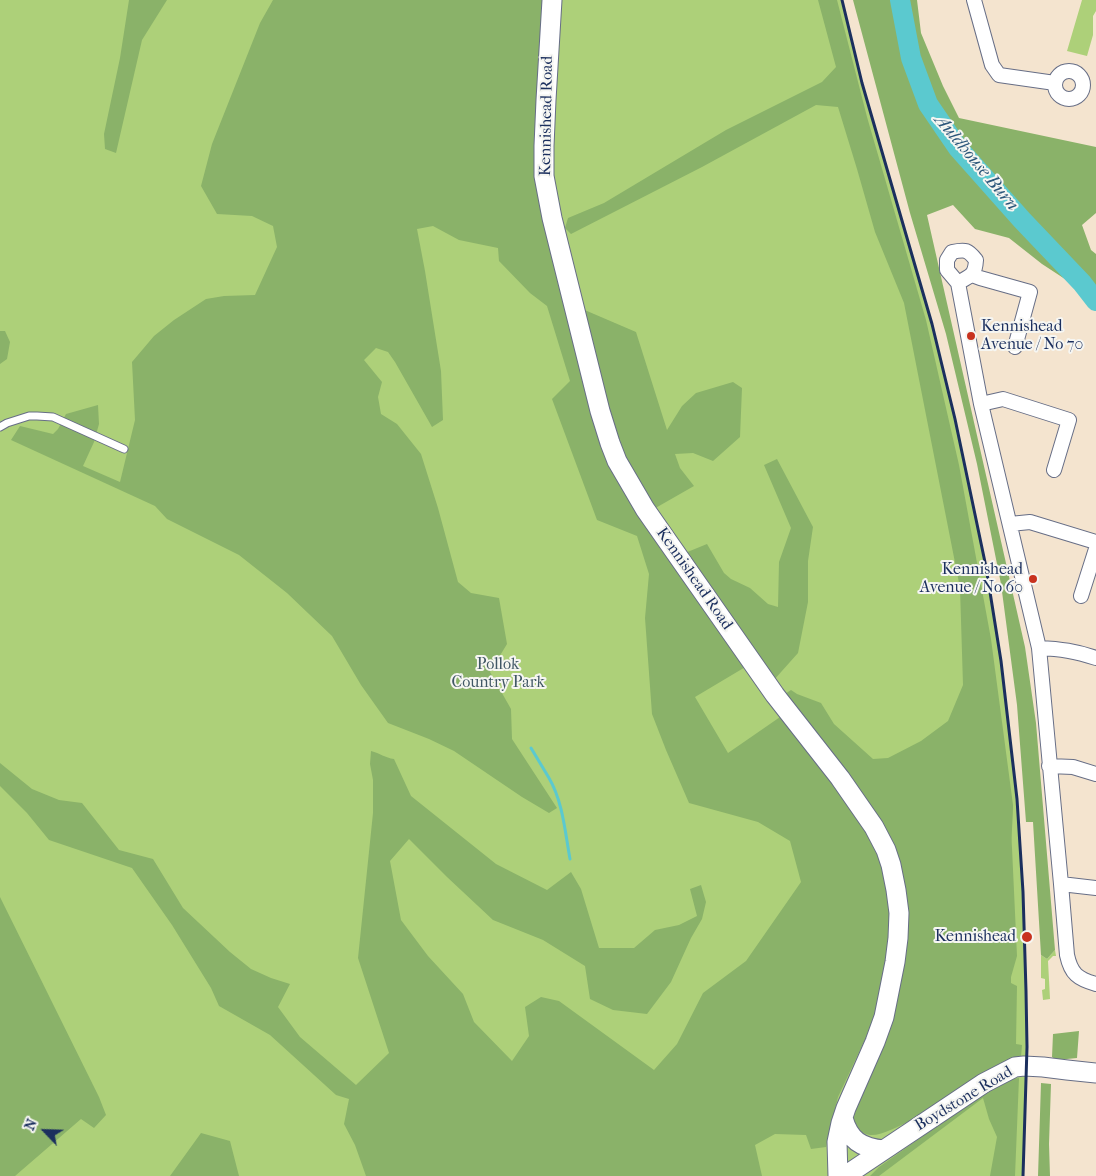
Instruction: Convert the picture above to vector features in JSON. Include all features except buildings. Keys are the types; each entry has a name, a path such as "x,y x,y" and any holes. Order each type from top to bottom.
{"street":[{"name":"Kennishead Road","path":"552,0 544,146 545,182 553,226 600,411 617,461 645,509 774,695 840,778 874,827 886,850 891,865 899,913 894,969 884,1017 843,1118 837,1142 838,1176"},
{"path":"974,0 992,65 999,75 1055,83"},
{"path":"1070,71 1078,74 1089,91 1080,93 1073,98 1064,98 1057,92 1055,83 1062,73 1070,71"},
{"path":"958,283 972,275 976,269 976,260 969,251 952,252 947,260 947,270 958,283 981,404 1039,648 1067,955 1070,967 1075,975 1085,981 1096,984"},
{"path":"972,275 1030,292 1015,347"},
{"path":"981,404 1003,399 1069,420 1054,470"},
{"path":"1010,524 1030,522 1096,542"},
{"path":"1082,596 1096,549"},
{"path":"1039,648 1076,651 1096,658"},
{"path":"1049,766 1073,767 1096,774"},
{"path":"1061,884 1096,888"},
{"name":"Boydstone Road","path":"845,1176 984,1083 1015,1067 1043,1067 1096,1073"},
{"path":"843,1118 846,1129 862,1145 871,1149 884,1150"}],"lane":[{"path":"0,427 29,416 53,417 124,449"}],"green space":[{"name":"Pollok Country Park","path":"0,0 842,0 862,83 932,324 955,419 986,567 1001,661 1017,799 1023,892 1027,1047 1023,1176 0,1176"},
{"path":"129,0 167,0 142,40 116,153 105,149 104,134 120,58"},
{"path":"273,0 546,0 538,172 599,436 747,666 695,697 728,753 783,715 874,842 887,883 891,923 888,962 875,1018 838,1097 826,1147 811,1149 806,1135 775,1134 755,1145 762,1176 366,1176 355,1145 344,1124 349,1099 336,1095 270,1035 219,1006 211,988 172,925 132,868 49,840 27,813 0,786 0,763 32,789 59,800 82,803 119,850 153,859 183,908 230,952 251,969 290,984 278,1007 300,1037 356,1085 389,1053 358,958 373,813 371,751 394,759 411,796 496,864 547,890 571,872 581,889 599,948 634,948 655,930 679,925 697,916 690,889 701,885 706,902 702,919 671,982 647,1014 613,1010 590,999 585,966 543,940 493,920 409,839 390,861 401,920 428,956 463,994 474,1022 512,1061 529,1036 525,1007 541,997 559,1001 654,1070 677,1044 703,993 746,961 801,882 790,841 758,822 689,803 652,714 645,618 649,574 637,536 597,520 552,399 570,381 547,306 530,293 499,261 498,248 459,240 433,226 417,229 441,371 443,420 432,427 388,352 376,348 364,360 382,382 378,397 381,414 397,424 421,454 458,582 471,593 499,598 507,644 490,672 511,709 512,739 557,808 549,813 454,751 388,723 361,685 332,636 287,593 239,555 167,519 155,506 11,440 20,426 53,434 66,414 98,405 99,424 94,442 83,466 120,482 135,420 132,362 154,336 206,299 224,296 255,295 277,247 273,226 252,216 217,214 201,186 212,144 260,23"},
{"path":"818,0 837,0 867,117 926,320 959,465 991,639 1013,805 1012,843 1017,956 1011,983 1017,986 1016,1044 1022,1045 1021,1057 966,1086 904,1124 879,1134 870,1135 862,1132 853,1121 906,916 903,874 890,840 785,694 791,690 821,703 834,724 873,759 888,758 921,741 948,721 963,685 960,588 904,303 875,232 838,107 816,105 702,167 571,234 565,228 568,218 604,203 726,130 822,82 836,67"},
{"path":"853,0 895,0 917,99 932,122 1001,206 1059,263 1093,303 1071,283 1042,264 1009,238 975,229 953,205 927,215 1025,647 1036,723 1055,950 1047,959 1041,955 1033,822 1026,822 1017,705 1001,584 977,464 946,334 910,213"},
{"path":"905,0 917,0 921,33 943,86 959,118 1096,147 1096,213 1082,225 1091,250 1096,254 1096,293 978,160 948,123 924,78"},
{"path":"1082,0 1096,0 1096,11 1093,16 1093,35 1087,56 1067,51"},
{"path":"580,308 636,332 667,430 682,406 696,393 733,382 742,388 740,437 713,461 693,453 675,454 680,468 694,486 652,510 615,443"},
{"path":"0,331 5,331 10,342 7,359 0,364"},
{"path":"777,459 813,527 808,561 808,602 798,653 773,681 685,553 707,544 724,573 731,579 750,588 768,604 778,607 779,562 791,528 764,465"},
{"path":"0,897 99,1097 106,1115 94,1128 81,1119 15,1176 0,1176"},
{"path":"1055,950 1056,956 1053,956 1048,961 1050,999 1043,1000 1042,990 1045,989 1045,979 1041,978 1041,955 1047,959"},
{"path":"1079,1031 1077,1058 1057,1060 1052,1057 1053,1034"},
{"path":"1019,1078 1015,1176 990,1176 997,1137 983,1098 879,1176 870,1176 879,1167 997,1084"},
{"path":"1041,1083 1051,1084 1050,1176 1038,1176"},
{"path":"201,1133 230,1141 239,1176 170,1176"}],"waterway":[{"name":"Auldhouse Burn","path":"900,0 911,58 928,104 958,148 1022,220 1082,283 1096,301"},
{"path":"531,748 554,787 563,817 570,859"}],"railway":[{"path":"842,0 862,83 932,324 955,419 986,567 1001,661 1017,799 1023,892 1027,1047 1023,1176"}],"place":[{"name":"Kennishead Avenue / No 70","path":"971,336"},
{"name":"Kennishead Avenue / No 60","path":"1033,579"},
{"name":"Kennishead","path":"1027,937"}]}
